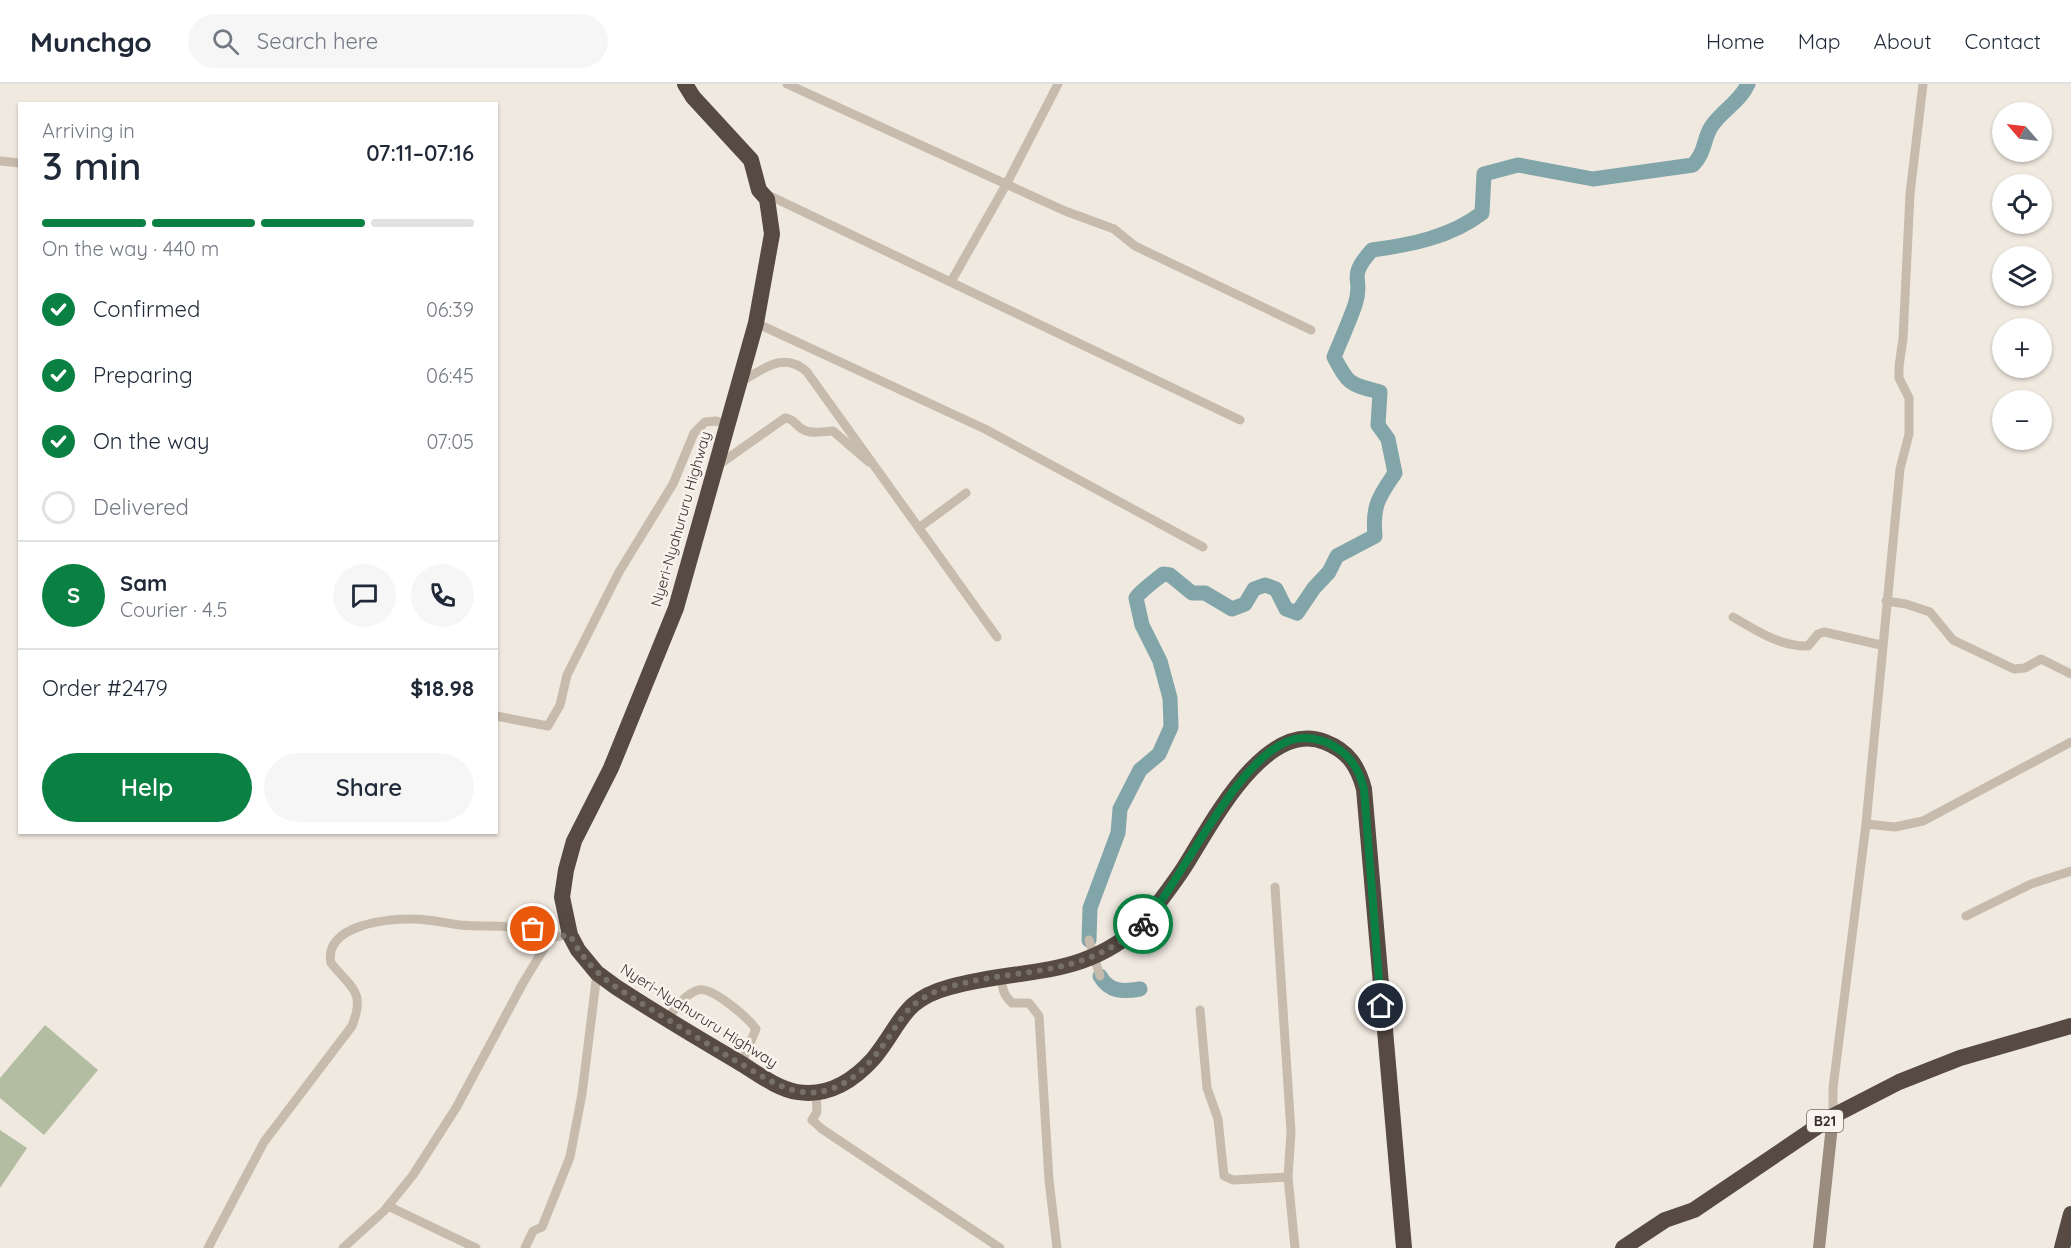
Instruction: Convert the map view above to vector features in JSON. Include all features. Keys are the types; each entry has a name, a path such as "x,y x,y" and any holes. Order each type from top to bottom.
{"highway":[{"name":"Nyeri-Nyahururu Highway","path":"685,84 693,97 751,160 759,190 767,199 772,234 756,323 736,384 676,608 611,768 574,841 562,897 570,935 578,950 597,973 667,1019 775,1084 798,1092 843,1085 858,1074 873,1058 904,1013 922,996 950,987 1065,967 1091,959 1126,940 1145,922 1242,780 1263,759 1286,742 1310,737 1337,747 1349,756 1359,772 1364,789 1404,1248"},
{"name":"B21","path":"1623,1248 1665,1220 1694,1210 1833,1116 1916,1074 1960,1058 2071,1026"},
{"name":"B21","path":"2047,1034 2071,1032"},
{"path":"2062,1248 2071,1214"}],"street":[{"path":"787,84 1065,211 1114,229 1135,246 1311,330"},
{"path":"952,280 1007,183 1058,84"},
{"path":"1819,1248 1833,1116 1833,1088 1866,824 1881,645 1900,469 1909,434 1909,398 1899,378 1899,366 1903,339 1910,194 1923,84"},
{"path":"0,161 18,163"},
{"path":"759,190 952,280 1240,420"},
{"path":"756,323 985,429 1203,547"},
{"path":"736,384 782,362 796,363 826,395 997,637"},
{"path":"715,467 785,418 791,418 802,429 812,432 833,431 882,473"},
{"path":"498,716 548,726 560,705 567,675 620,572 673,484 694,433 705,422 716,421 726,424"},
{"path":"920,527 966,493"},
{"path":"1886,601 1906,604 1930,612 1953,640 2008,667 2025,668 2041,659 2071,674"},
{"path":"1733,617 1760,633 1800,646 1808,646 1824,632 1881,645"},
{"path":"1866,824 1895,827 1923,821 2071,742"},
{"path":"1966,916 2031,884 2071,871"},
{"path":"1275,887 1291,1132 1288,1177 1295,1248"},
{"path":"208,1248 264,1142 352,1026 358,1008 356,992 330,958 332,946 339,938 364,924 383,920 415,919 461,925 533,929 551,937 570,935"},
{"path":"343,1248 388,1206 413,1175 456,1108 523,983 551,937"},
{"path":"1089,940 1100,976"},
{"path":"525,1248 533,1231 542,1227 570,1157 582,1094 597,973"},
{"path":"1002,978 1002,989 1007,998 1012,1003 1029,1003 1039,1016 1049,1180 1057,1248"},
{"path":"667,1019 680,1004 698,990 706,990 717,996 751,1022 756,1029 741,1064"},
{"path":"1200,1010 1208,1088 1216,1113 1224,1176 1233,1180 1288,1177"},
{"path":"816,1091 818,1112 812,1120 822,1130 1000,1248"},
{"path":"388,1206 476,1248"}],"green space":[{"path":"45,1025 98,1070 44,1135 0,1098 0,1078"},
{"path":"0,1130 27,1148 0,1188"}],"waterway":[{"path":"1089,940 1090,908 1118,833 1120,809 1140,770 1159,754 1171,727 1170,698 1160,661 1142,625 1136,598 1163,574 1170,575 1192,593 1205,593 1232,609 1245,604 1254,589 1265,585 1276,589 1286,609 1297,613 1314,588 1329,572 1337,556 1375,536 1378,502 1395,473 1388,439 1378,425 1380,392 1351,382 1334,357 1355,305 1358,289 1357,273 1364,260 1372,250 1430,239 1457,228 1482,213 1484,174 1518,165 1593,179 1693,165 1700,155 1711,127 1748,84"},
{"path":"1100,976 1108,985 1117,990 1140,989"}],"way so far":[{"path":"533,929 551,937 570,935 578,950 597,973 616,987 760,1076 798,1092 828,1090 843,1085 858,1074 882,1047 904,1013 922,996 950,987 1065,967 1091,959 1126,940 1143,924"}],"route":[{"path":"1143,924 1242,780 1263,759 1286,742 1299,738 1318,739 1337,747 1349,756 1359,772 1364,789 1381,1006"}]}
